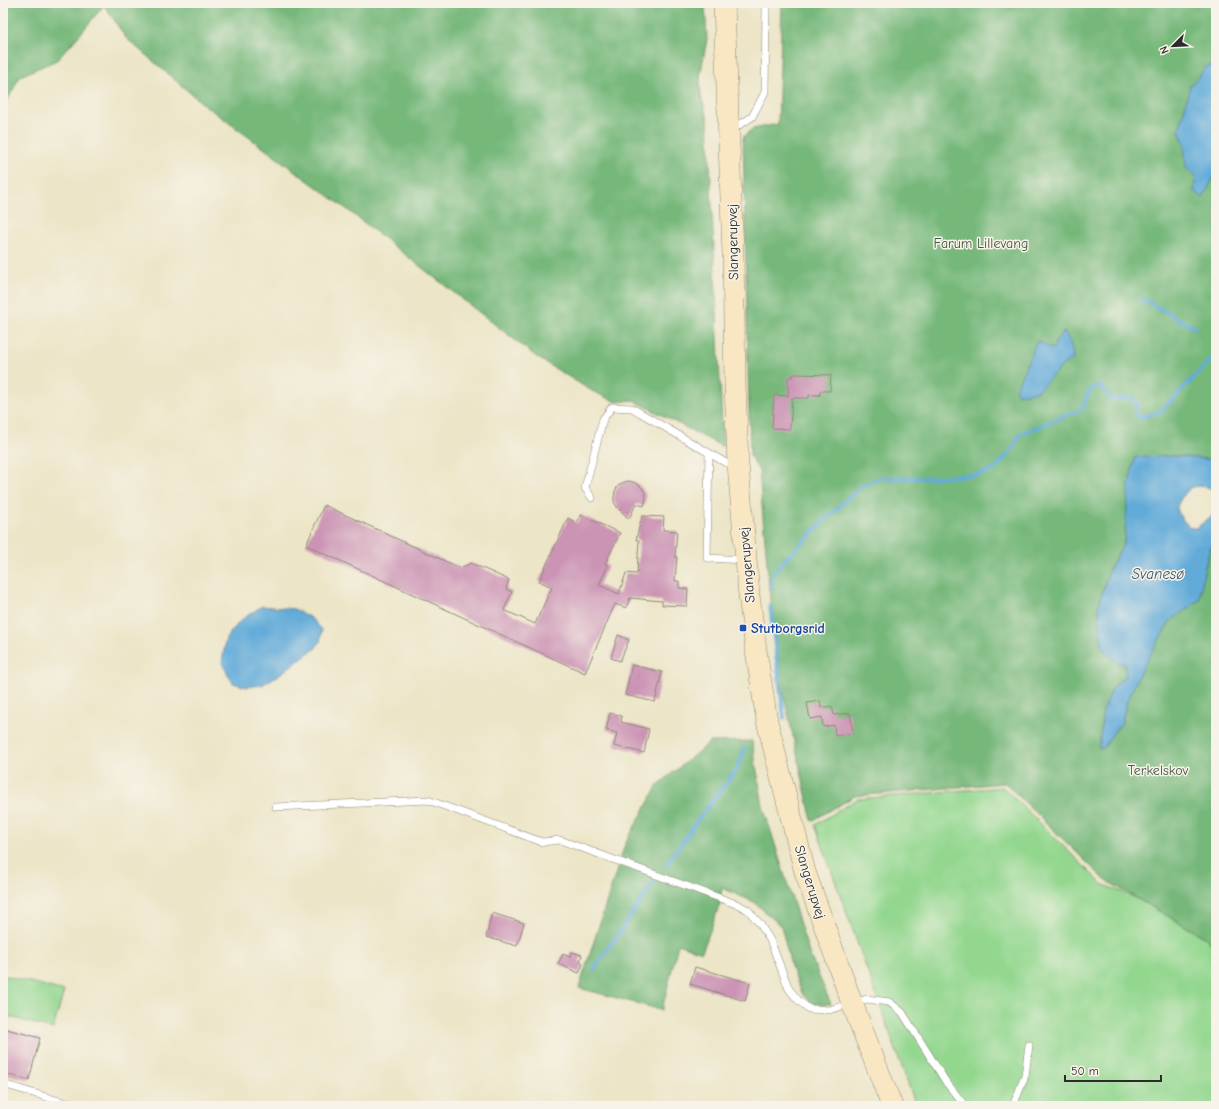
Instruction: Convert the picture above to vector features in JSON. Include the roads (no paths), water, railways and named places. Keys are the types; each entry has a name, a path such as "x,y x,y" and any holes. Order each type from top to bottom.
{"main road":[{"name":"Slangerupvej","path":"724,3 733,255 734,383 738,464 749,595 767,721 805,872 852,1003 892,1106"}],"lane":[{"path":"729,131 752,117 765,92 765,3"},
{"path":"592,498 585,488 603,419 612,407 632,408 726,463 738,464"},
{"path":"709,453 707,558 746,560"},
{"path":"276,807 428,800 542,842 560,840 739,905 748,910 760,924 770,940 789,989 798,1000 809,1008 829,1010 867,999 889,1002 902,1012 946,1082 965,1106"},
{"path":"1013,1106 1025,1076 1029,1045"},
{"path":"3,1084 76,1106"}],"water":[{"path":"1208,65 1216,69 1216,173 1203,198 1194,191 1196,176 1186,168 1184,142 1179,131 1190,86"},
{"path":"1064,332 1071,345 1073,359 1063,365 1036,392 1018,394 1015,390 1037,341 1053,349 1058,338"},
{"name":"Svanesø","path":"1173,456 1216,460 1216,495 1214,491 1208,487 1191,487 1182,497 1177,506 1180,516 1184,521 1191,528 1196,528 1212,516 1216,506 1216,536 1210,549 1205,567 1199,600 1170,621 1140,672 1127,702 1121,724 1113,733 1103,749 1099,748 1103,710 1114,686 1126,675 1125,664 1118,663 1108,655 1102,647 1098,606 1109,570 1124,543 1129,483 1135,457"},
{"path":"262,606 294,609 311,618 322,630 320,642 314,650 262,685 246,687 233,683 222,663 226,638 241,620"}],"waterway":[{"path":"1141,298 1195,328"},
{"path":"771,587 775,570 829,516 862,486 880,478 921,478 976,475 994,470 1011,451 1020,434 1082,409 1090,389 1099,385 1111,399 1130,398 1137,401 1135,411 1139,418 1161,411 1216,355"},
{"path":"770,605 784,718"},
{"path":"666,865 697,821 737,769 745,748"},
{"path":"594,969 654,882"}],"place":[{"name":"Stutborgsrid","path":"743,628"}],"park label":[{"name":"Farum Lillevang","path":"981,243"},
{"name":"Terkelskov","path":"1158,770"}]}
